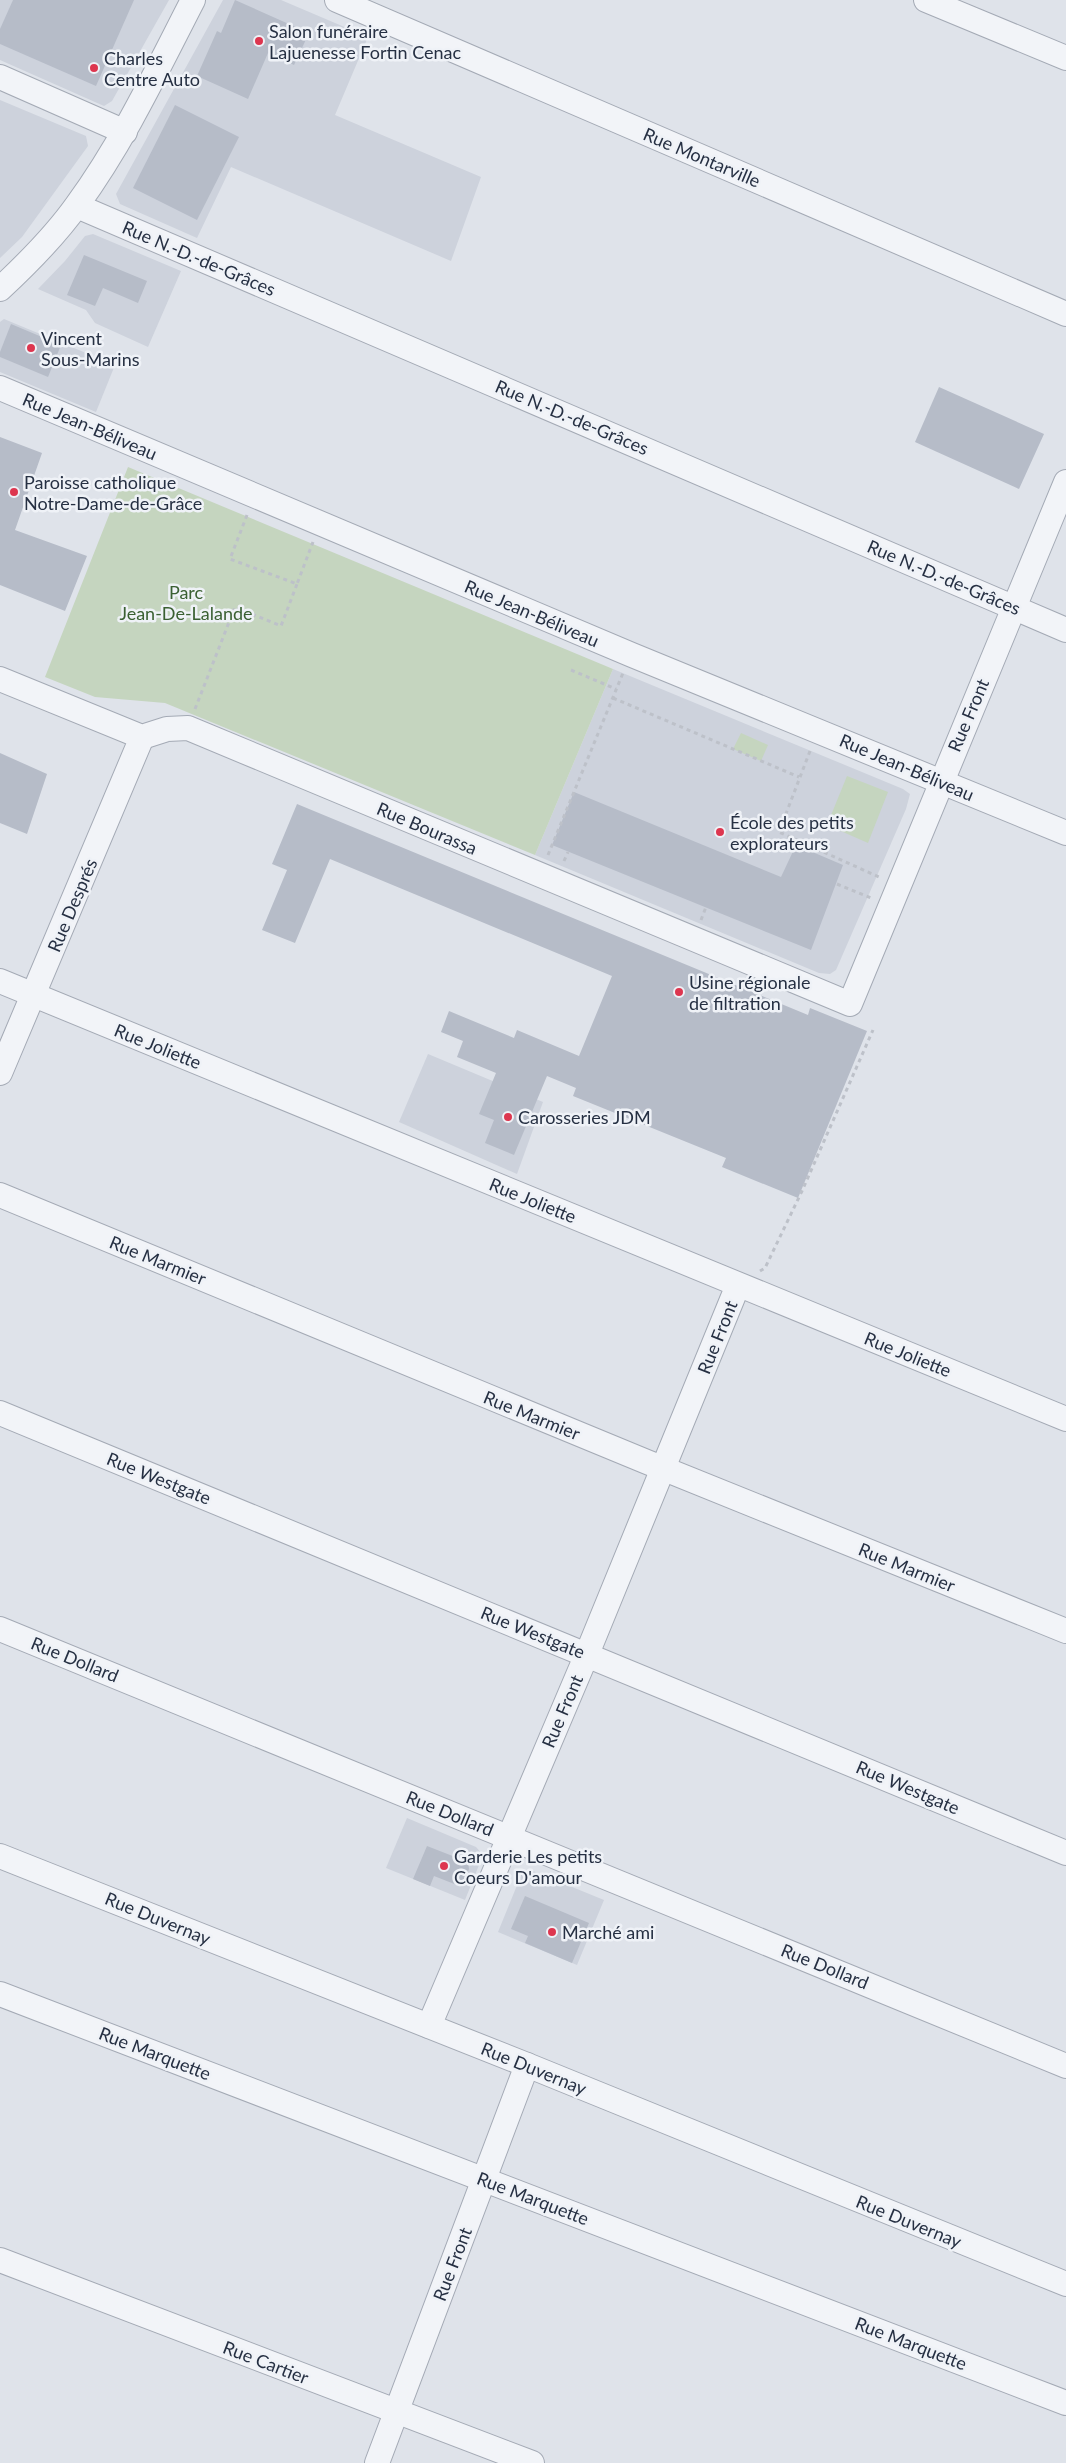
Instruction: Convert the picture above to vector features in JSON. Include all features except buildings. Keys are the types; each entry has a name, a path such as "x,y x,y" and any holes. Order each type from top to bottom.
{"street":[{"path":"0,290 37,254 77,206 125,132 193,0"},
{"name":"Rue Montarville","path":"337,0 1066,314"},
{"path":"926,0 1066,58"},
{"path":"0,77 125,132"},
{"name":"Rue N.-D.-de-Grâces","path":"77,206 1066,630"},
{"name":"Rue Jean-Béliveau","path":"0,388 613,647 1066,834"},
{"name":"Rue Front","path":"850,1004 1066,482"},
{"path":"0,679 142,736"},
{"name":"Rue Bourassa","path":"142,736 167,730 188,728 850,1004"},
{"name":"Rue Després","path":"0,1072 142,736"},
{"name":"Rue Joliette","path":"0,981 1066,1419"},
{"name":"Rue Marmier","path":"0,1195 663,1468 1066,1631"},
{"name":"Rue Front","path":"429,2026 587,1654 738,1285"},
{"name":"Rue Westgate","path":"0,1413 1066,1853"},
{"name":"Rue Dollard","path":"0,1629 1066,2066"},
{"name":"Rue Duvernay","path":"0,1856 527,2065 1066,2284"},
{"name":"Rue Marquette","path":"0,1994 1066,2403"},
{"name":"Rue Front","path":"377,2463 527,2065"},
{"name":"Rue Cartier","path":"0,2260 532,2463"}],"path":[{"path":"248,512 230,559 297,584"},
{"path":"193,714 235,607 281,626 314,540"},
{"path":"571,670 616,690"},
{"path":"546,860 624,670"},
{"path":"613,698 799,777"},
{"path":"811,748 779,832 880,877"},
{"path":"562,867 568,852"},
{"path":"837,884 871,898"},
{"path":"700,923 706,907"},
{"path":"738,1285 765,1268 802,1191 872,1030"}],"shaded area":[{"path":"0,0 169,0 112,101 104,106 0,60"},
{"path":"223,0 281,0 368,37 335,115 481,177 451,261 231,167 197,238 120,204 116,194"},
{"path":"0,100 86,136 88,146 22,237 0,258"},
{"path":"93,234 181,271 148,347 95,323 86,310 38,289 65,261 85,236"},
{"path":"4,319 115,365 96,412 0,372 0,322"},
{"name":"École des petits explorateurs","path":"613,669 903,789 910,794 906,809 836,970 830,974 819,973 535,855"},
{"path":"428,1054 543,1102 517,1174 399,1122"},
{"path":"407,1818 476,1847 483,1855 465,1900 386,1868"},
{"path":"533,1871 604,1900 577,1965 498,1932 522,1873"}],"green space":[{"name":"Parc Jean-De-Lalande","path":"128,467 613,669 535,855 165,703 95,697 45,677"},
{"path":"741,733 768,745 761,761 733,749"},
{"path":"847,776 888,792 868,843 827,825"}],"place":[{"name":"Salon funéraire Lajuenesse Fortin Cenac","path":"259,41"},
{"name":"Charles Centre Auto","path":"94,68"},
{"name":"Vincent Sous-Marins","path":"31,348"},
{"name":"Paroisse catholique Notre-Dame-de-Grâce","path":"14,492"},
{"name":"École des petits explorateurs","path":"720,832"},
{"name":"Usine régionale de filtration","path":"679,992"},
{"name":"Carosseries JDM","path":"508,1117"},
{"name":"Garderie Les petits Coeurs D'amour","path":"444,1866"},
{"name":"Marché ami","path":"552,1932"}]}
